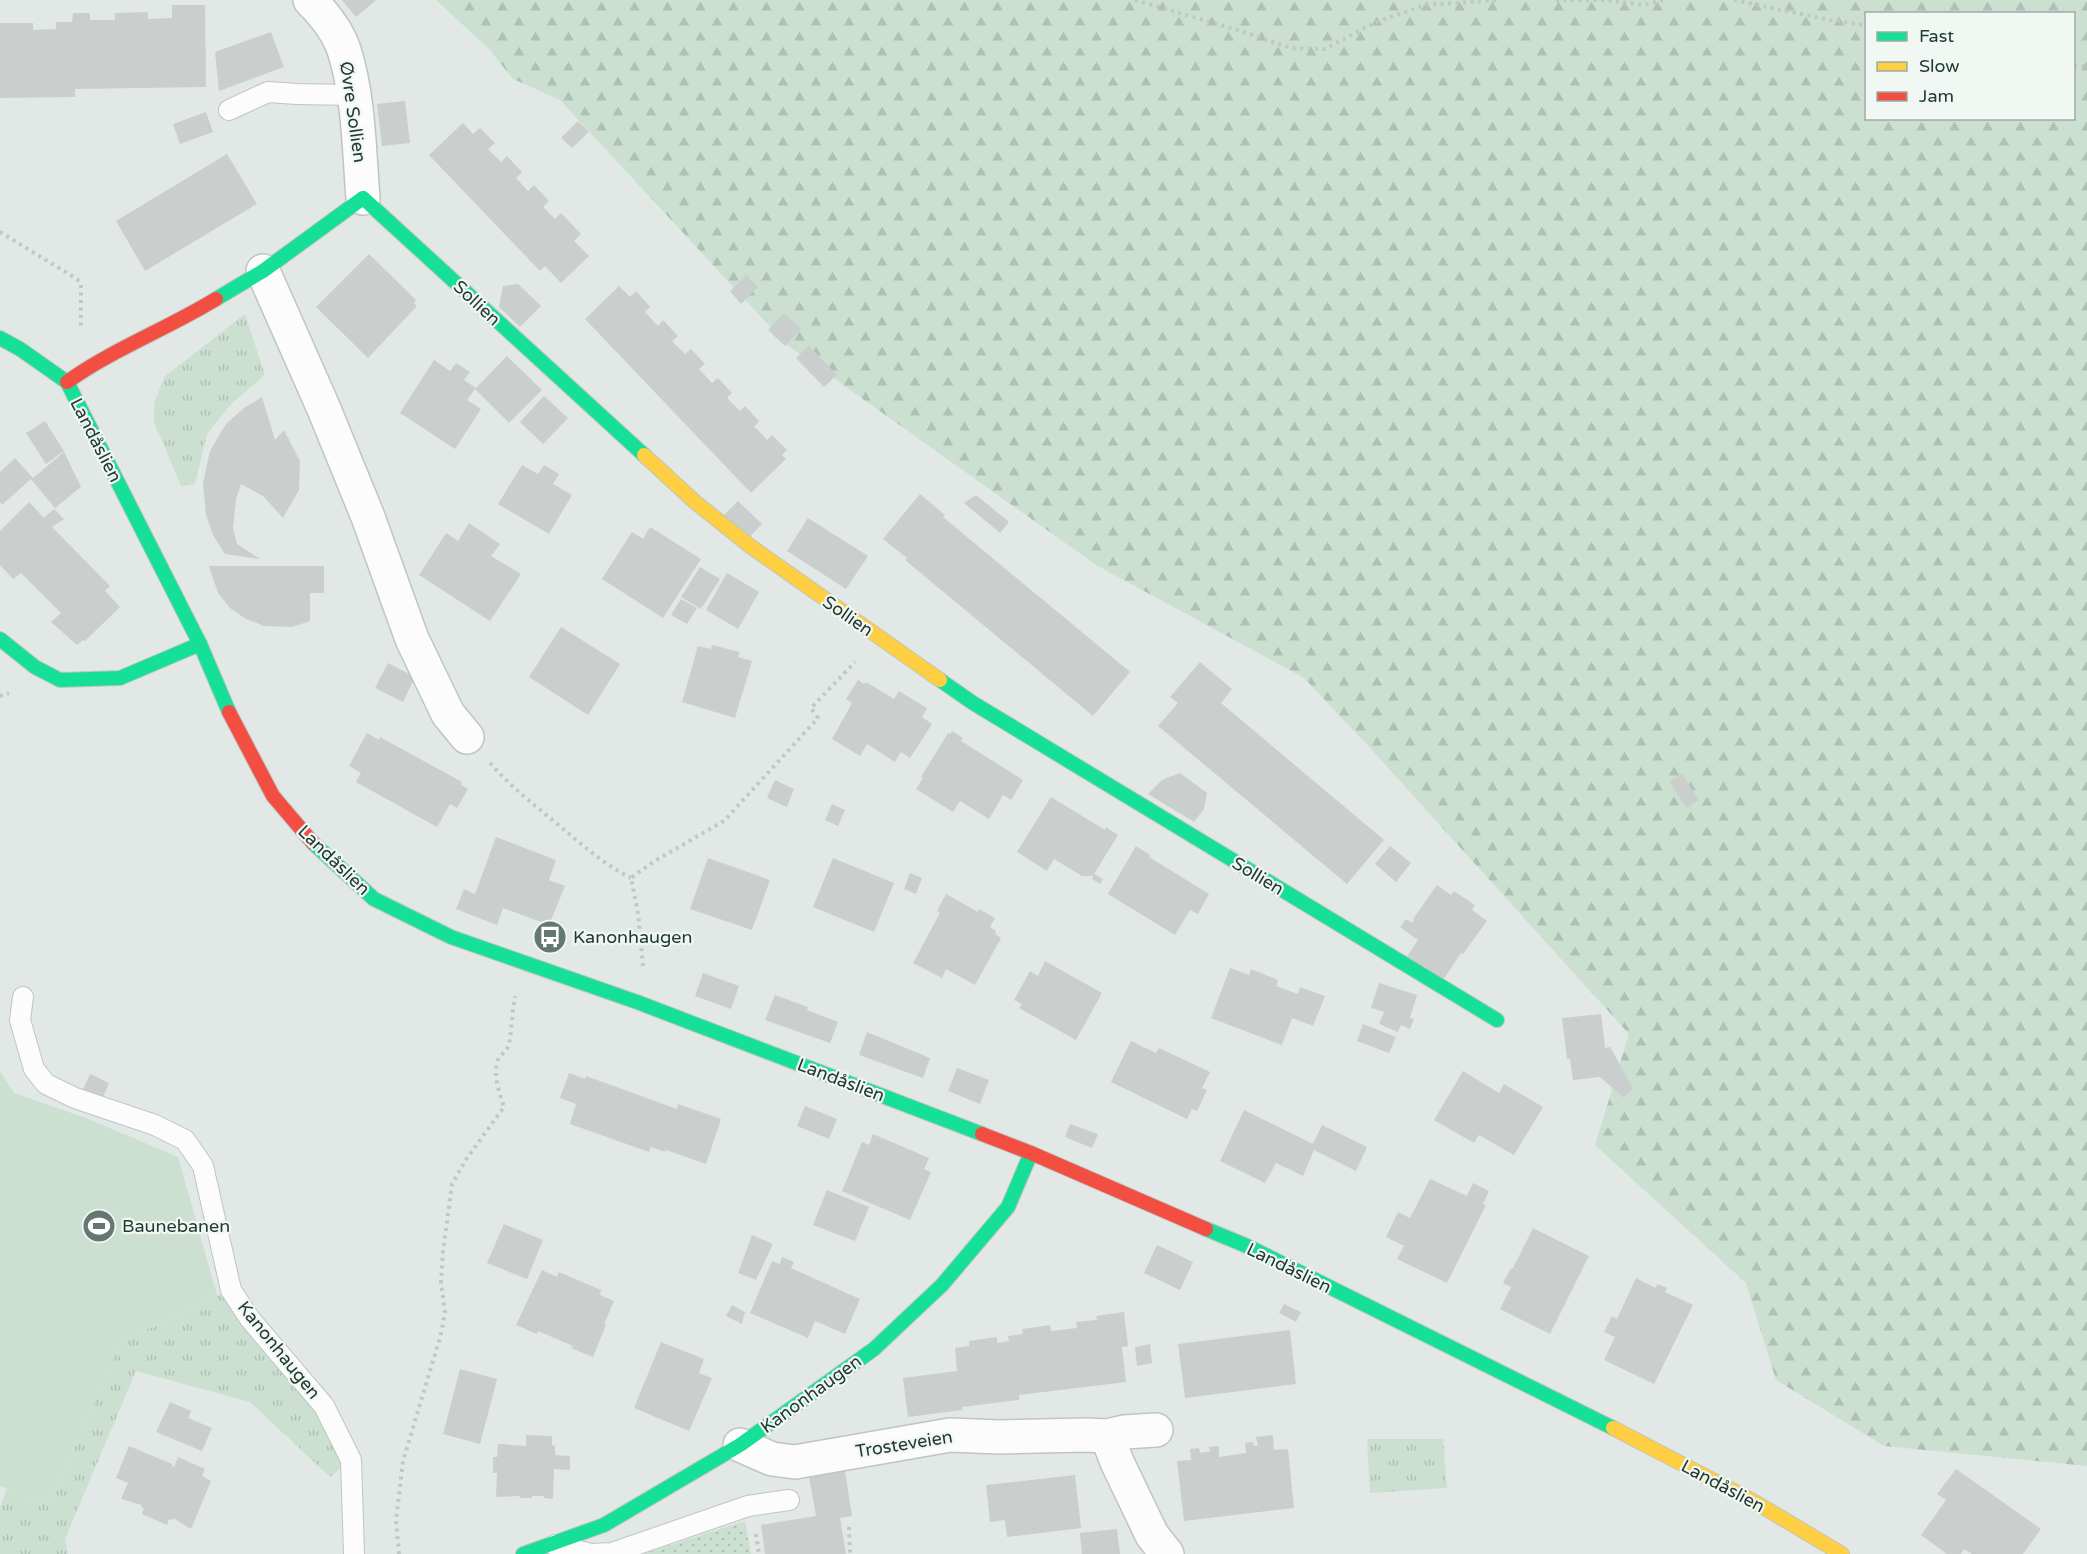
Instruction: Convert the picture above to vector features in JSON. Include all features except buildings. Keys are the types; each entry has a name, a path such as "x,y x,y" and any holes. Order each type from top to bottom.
{"street":[{"name":"Øvre Sollien","path":"310,0 330,23 343,48 354,95 363,198"},
{"path":"0,338 28,354 67,382 94,363 178,322 263,271 363,198"},
{"name":"Sollien","path":"363,198 694,502 750,546 973,703 1497,1020"},
{"path":"263,271 355,485 412,639 448,714 467,737"},
{"name":"Landåslien","path":"67,382 200,644 235,726 273,796 309,839 374,899 451,937 637,1002 1031,1153 1258,1252 1753,1501 1842,1554"},
{"path":"0,639 36,667 60,680 120,678 200,644"},
{"name":"Kanonhaugen","path":"523,1554 604,1525 740,1445 874,1349 942,1285 1008,1208 1031,1153"},
{"name":"Trosteveien","path":"740,1445 772,1459 795,1462 950,1435 1107,1436 1124,1432 1156,1430"},
{"path":"1107,1436 1152,1535 1167,1554"}],"lane":[{"path":"229,110 268,92 354,95"},
{"name":"Kanonhaugen","path":"22,998 20,1020 34,1070 46,1084 75,1098 155,1125 184,1140 203,1166 231,1290 250,1319 324,1406 351,1460 354,1554"},
{"path":"551,1544 591,1554 612,1554 748,1506 789,1500"}],"path":[{"path":"1135,0 1242,31 1290,48 1325,49 1376,22 1426,5 1500,0"},
{"path":"1556,0 1605,0 1644,5 1664,0"},
{"path":"1734,0 1865,25"},
{"path":"0,231 77,279 81,284 80,327"},
{"path":"631,878 653,862 724,821 818,718 811,708 878,637"},
{"path":"467,737 505,780 590,851 617,871 631,878"},
{"path":"631,878 643,954"},
{"path":"399,1554 396,1520 403,1461 441,1334 445,1312 441,1272 452,1184 467,1158 504,1107 496,1068 499,1059 509,1047 511,1018 522,963"},
{"path":"849,1527 850,1554"}],"green space":[{"path":"436,0 2087,0 2087,1466 1884,1446 1776,1380 1746,1283 1595,1145 1629,1034 1304,678 1096,565 787,345 560,100 513,79 489,49"},
{"path":"245,314 265,375 231,404 207,434 195,484 181,486 154,422 154,404 164,377"},
{"name":"Baunebanen","path":"0,1071 14,1093 86,1118 178,1157 217,1295 121,1342 49,1505 0,1486"},
{"path":"231,1290 351,1460 330,1477 250,1402 136,1371 65,1539 68,1554 0,1554 0,1508 7,1489 49,1505 121,1342"},
{"path":"1367,1439 1443,1439 1447,1488 1370,1493"},
{"path":"745,1521 751,1554 643,1554"}],"traffic: fast":[{"path":"216,299 263,271 363,198 644,455"},
{"path":"0,338 67,382 200,644 229,712"},
{"path":"0,639 35,667 60,680 120,678 200,644"},
{"path":"940,680 973,703 1497,1020"},
{"path":"313,843 374,899 451,937 637,1002 982,1134"},
{"path":"523,1554 604,1525 740,1445 874,1349 942,1285 1008,1207 1031,1153"},
{"path":"1206,1229 1247,1246 1613,1428"}],"traffic: slow":[{"path":"644,455 695,502 750,546 940,680"},
{"path":"1613,1428 1753,1501 1842,1554"}],"traffic: jam":[{"path":"67,382 103,359 216,299"},
{"path":"229,712 273,796 313,843"},
{"path":"982,1134 1206,1229"}],"place":[{"name":"Kanonhaugen","path":"550,937"},
{"name":"Baunebanen","path":"99,1226"}]}
